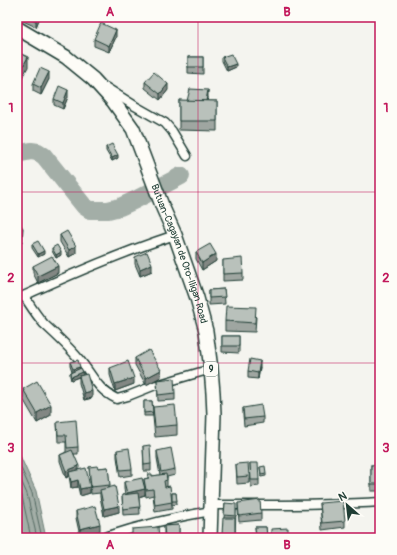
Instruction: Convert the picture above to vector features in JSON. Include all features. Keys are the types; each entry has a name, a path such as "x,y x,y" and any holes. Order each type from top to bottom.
{"highway":[{"name":"Butuan-Cagayan de Oro-Iligan Road","path":"17,28 66,57 92,79 113,101 133,129 175,236 197,298 204,324 211,369 214,414 210,538"}],"street":[{"path":"92,79 165,124 172,131 187,156"},
{"path":"175,236 106,260 56,281 21,298 79,358 96,382 106,392 117,399 153,386 211,369"},
{"path":"104,537 211,508 380,502"}],"water":[{"path":"17,449 36,491 46,538 17,538"}],"building":[{"path":"28,17 37,17 36,21"},
{"path":"101,23 116,30 109,46 94,39"},
{"path":"17,52 28,57 17,77"},
{"path":"231,54 236,64 227,67 222,57"},
{"path":"188,57 203,57 203,67 188,67"},
{"path":"40,68 49,72 41,88 33,84"},
{"path":"154,72 168,84 160,94 145,82"},
{"path":"59,86 68,90 63,103 54,99"},
{"path":"190,89 208,90 206,101 187,101"},
{"path":"179,100 217,101 217,121 179,121"},
{"path":"112,144 118,155 112,158 106,147"},
{"path":"20,224 23,228 19,231 22,235 17,238 17,225"},
{"path":"67,231 76,246 69,250 60,235"},
{"path":"38,241 44,251 38,254 32,244"},
{"path":"210,244 216,254 202,263 196,252"},
{"path":"57,245 61,252 56,255 52,248"},
{"path":"147,252 152,264 140,269 135,257"},
{"path":"52,256 58,266 38,276 33,266"},
{"path":"242,258 243,273 223,274 223,260"},
{"path":"224,289 225,297 209,298 209,290"},
{"path":"226,306 256,307 255,323 225,321"},
{"path":"222,336 239,336 239,346 222,346"},
{"path":"149,350 161,370 146,378 135,358"},
{"path":"250,359 260,361 258,373 248,371"},
{"path":"78,360 80,367 73,369 70,362"},
{"path":"128,361 134,378 115,384 110,368"},
{"path":"81,368 83,372 71,377 70,373"},
{"path":"87,374 92,391 84,393 79,376"},
{"path":"174,378 175,393 158,395 157,380"},
{"path":"37,381 51,405 37,413 23,389"},
{"path":"144,401 152,401 153,412 144,413"},
{"path":"175,405 177,425 155,427 153,407"},
{"path":"261,405 263,417 244,419 243,408"},
{"path":"76,420 78,447 67,448 66,435 58,435 57,422"},
{"path":"150,445 151,464 144,465 143,446"},
{"path":"129,448 132,469 120,470 117,450"},
{"path":"171,448 175,469 161,472 157,451"},
{"path":"72,450 79,466 66,471 60,455"},
{"path":"248,463 249,476 237,477 236,464"},
{"path":"250,463 258,463 259,480 251,480"},
{"path":"371,465 380,465 380,484 371,484"},
{"path":"97,466 98,468 108,467 110,485 91,487 89,467"},
{"path":"265,466 266,473 261,474 260,467"},
{"path":"86,468 90,487 80,489 78,480 71,482 69,472"},
{"path":"148,474 152,474 152,476 166,474 167,480 164,481 165,487 170,486 172,502 155,505 153,489 146,490 144,479 149,478"},
{"path":"142,478 145,489 127,493 124,482"},
{"path":"115,486 119,506 104,509 100,490"},
{"path":"138,493 140,507 123,509 122,495"},
{"path":"172,493 176,493 177,501 172,501"},
{"path":"260,500 261,513 239,516 238,503"},
{"path":"343,501 345,521 322,523 320,503"},
{"path":"225,503 236,504 236,516 224,515"},
{"path":"95,506 100,524 80,529 76,511"},
{"path":"223,518 235,518 235,534 222,534"},
{"path":"179,525 179,537 165,537 164,526"},
{"path":"158,527 159,538 132,538 132,529"},
{"path":"255,527 266,527 267,536 256,536"},
{"path":"288,528 288,538 271,538 271,529"}],"waterway":[{"path":"17,154 31,151 38,152 44,156 84,206 90,210 108,210 120,207 181,176"}]}
